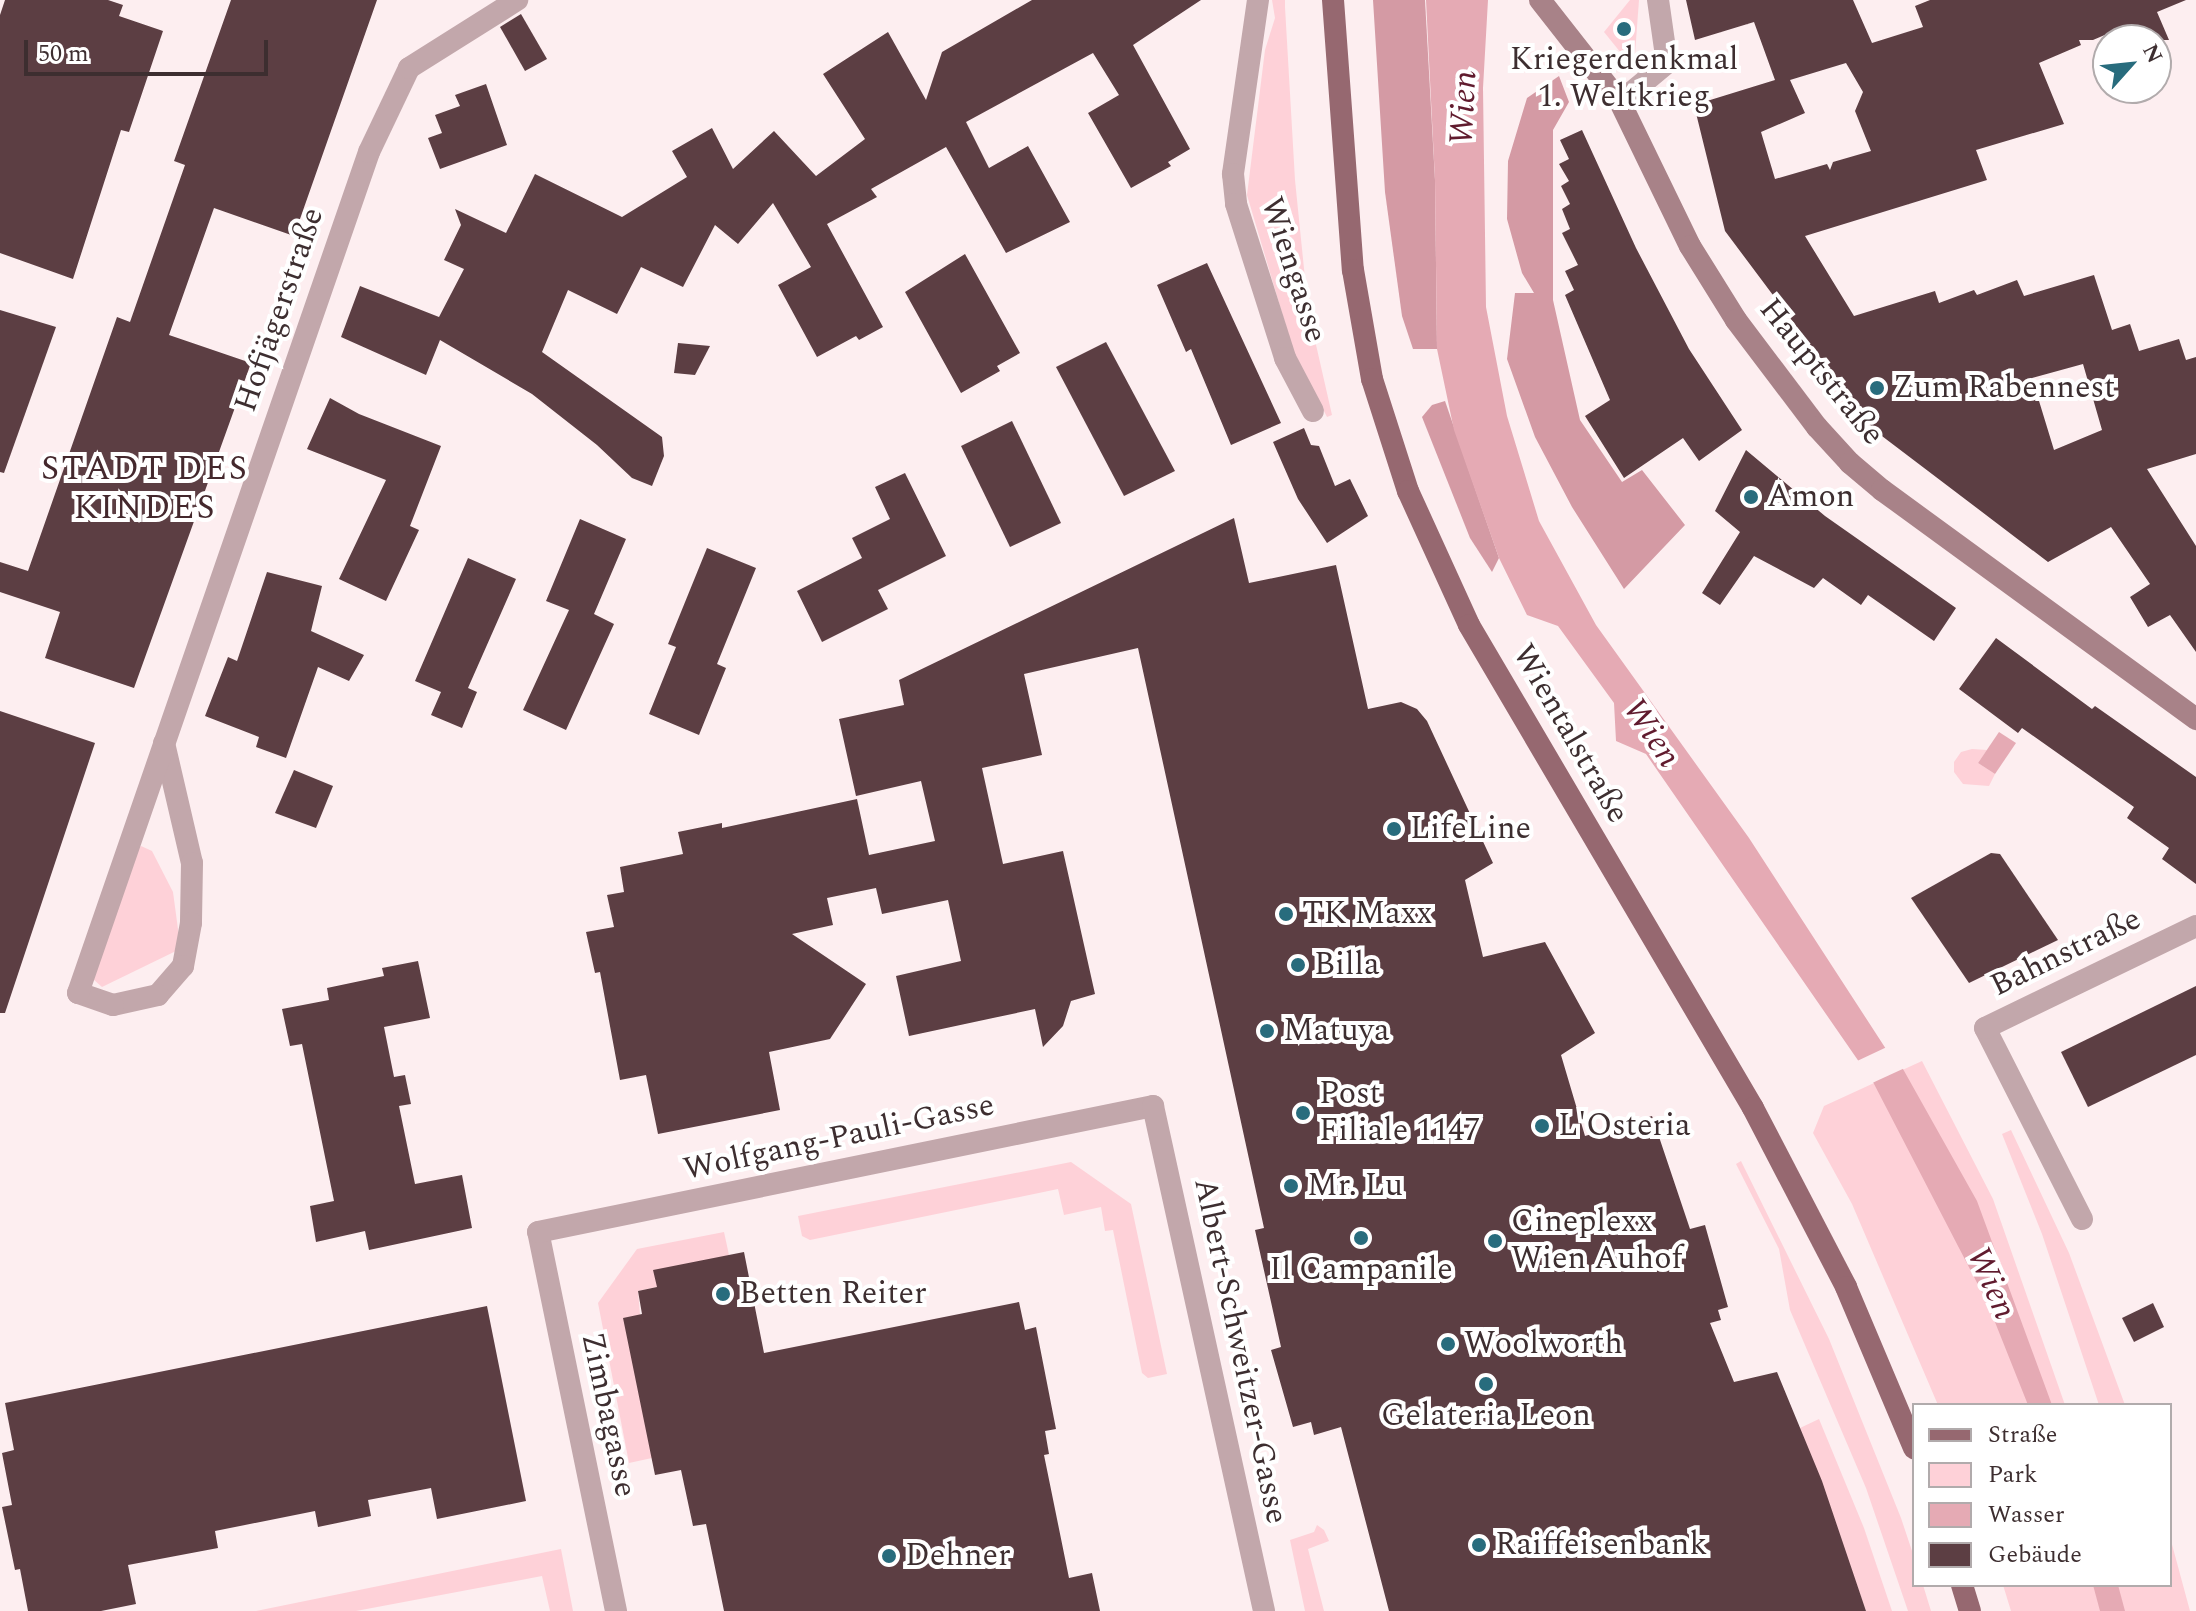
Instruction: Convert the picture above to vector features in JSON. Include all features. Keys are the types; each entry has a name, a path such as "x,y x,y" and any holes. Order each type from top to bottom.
{"main road":[{"name":"Wientalstraße","path":"1333,0 1353,270 1372,379 1408,491 1469,625 1753,1108 1846,1287 1912,1443"},
{"name":"Hauptstraße","path":"1540,0 1620,102 1673,212 1711,281 1762,356 1850,463 1882,490 2196,719"},
{"path":"1963,1587 1970,1611"}],"street":[{"name":"Hofjägerstraße","path":"164,743 192,863 191,923 183,966 158,995 113,1005 78,993 164,743 369,152 409,68 517,0"},
{"name":"Wiengasse","path":"1258,0 1233,174 1236,204 1285,358 1313,411"},
{"path":"1620,102 1667,63 1658,0"},
{"name":"Bahnstraße","path":"2082,1219 1985,1028 2196,926"},
{"name":"Wolfgang-Pauli-Gasse","path":"538,1232 1153,1106"},
{"name":"Albert-Schweitzer-Gasse","path":"1153,1106 1264,1611"},
{"name":"Zimbagasse","path":"538,1232 616,1611"}],"green space":[{"path":"1272,0 1285,0 1295,180 1307,298 1295,301 1298,316 1309,314 1332,415 1327,417 1293,350 1247,195 1265,50 1275,18"},
{"path":"1630,0 1639,0 1635,54 1625,58 1604,32"},
{"path":"1987,750 1978,763 1995,774 1989,786 1963,784 1954,772 1954,762 1961,752"},
{"path":"141,846 152,851 173,892 180,944 176,951 102,987 93,979 136,851"},
{"path":"1922,1061 1993,1199 2064,1403 1937,1403 1852,1204 1813,1133 1824,1106"},
{"path":"2011,1130 2069,1253 2124,1403 2098,1403 2042,1234 2002,1134"},
{"path":"1741,1161 1829,1339 1901,1518 1912,1551 1912,1587 1924,1587 1931,1611 1908,1611 1866,1488 1790,1310 1779,1249 1736,1164"},
{"path":"1071,1162 1131,1204 1167,1374 1148,1378 1142,1373 1113,1230 1105,1231 1101,1207 1064,1215 1058,1189 810,1240 802,1236 798,1216"},
{"path":"724,1232 729,1255 657,1287 638,1291 652,1458 629,1463 598,1303 637,1249"},
{"path":"1819,1419 1864,1528 1892,1611 1866,1611 1800,1428"},
{"path":"1317,1525 1324,1530 1329,1541 1308,1549 1324,1611 1305,1611 1290,1540 1314,1532"},
{"path":"2172,1544 2190,1611 2011,1611 2004,1587 2172,1587"},
{"path":"561,1549 573,1611 550,1611 542,1576 356,1611 256,1611"}],"shaded area":[{"path":"1373,0 1425,0 1435,180 1437,349 1413,349 1402,316 1385,192"},
{"path":"1559,76 1569,102 1553,130 1553,300 1580,420 1622,482 1642,470 1685,525 1624,589 1572,507 1535,437 1507,359 1515,293 1534,293 1522,273 1507,219 1508,161 1527,98"},
{"path":"1445,401 1499,558 1492,572 1470,538 1422,417 1432,405"}],"water":[{"name":"Wien","path":"1426,0 1488,0 1483,88 1486,307 1507,416 1539,521 1596,625 1749,838 1886,1049 1903,1069 1977,1201 2051,1403 2027,1403 1987,1302 1873,1082 1646,754 1616,741 1614,703 1558,626 1527,615 1499,558 1454,430 1437,349 1435,180"},
{"path":"1999,732 2016,743 1995,774 1978,763"},
{"path":"2094,1587 2119,1587 2125,1611 2100,1611"}],"pier":[{"path":"1889,1046 1907,1067 1870,1084 1855,1062"}],"building":[{"path":"5,0 108,0 123,5 119,16 163,31 129,132 121,130 73,279 0,253 0,15"},
{"path":"231,0 377,0 294,236 214,208 169,335 251,363 134,688 45,658 60,612 0,592 0,562 28,571 117,317 130,322 185,165 174,161"},
{"path":"1032,0 1201,0 1133,45 1190,149 1168,162 1171,166 1131,188 1088,113 1119,95 1093,53 966,122 989,168 1028,146 1070,222 1006,253 946,147 871,189 877,197 827,224 883,327 859,340 856,336 817,357 778,285 811,267 773,203 738,244 715,225 683,287 641,267 617,314 568,290 542,352 662,437 664,456 652,486 632,478 597,445 532,394 440,340 426,375 341,337 360,286 439,317 464,269 444,260 461,225 455,209 506,233 535,174 622,217 687,177 672,151 712,128 733,169 774,131 816,176 865,139 823,74 888,32 926,100 942,52"},
{"path":"1686,0 1853,0 1872,43 1923,27 1915,6 1930,0 2186,0 2157,12 2162,24 2092,24 2092,40 2079,40 2081,45 2039,63 2064,124 1976,150 1987,180 1805,236 1854,316 1935,291 1939,303 1974,290 1977,295 2017,280 2024,296 2094,275 2112,330 2130,324 2139,351 2179,339 2186,360 2196,357 2196,454 2147,469 2196,546 2196,652 2170,615 2148,627 2130,597 2150,584 2111,527 2048,562 1874,430 1725,231 1694,105 1775,80 1754,22 1695,40","holes":["1846,63 1863,92 1855,111 1871,151 1833,162 1830,170 1827,164 1775,179 1761,132 1805,113 1790,80","2083,364 2102,430 2054,450 2032,378"]},
{"path":"521,14 547,59 525,71 500,27"},
{"path":"486,84 507,145 440,169 428,138 442,133 435,115 460,106 455,95"},
{"path":"1582,130 1636,248 1689,349 1742,430 1699,461 1683,438 1624,478 1585,416 1610,400 1565,295 1574,290 1565,271 1578,265 1562,233 1570,229 1562,209 1570,204 1561,186 1569,181 1559,164 1569,159 1560,140"},
{"path":"965,254 1020,353 997,366 1000,371 961,393 905,292"},
{"path":"1207,263 1281,423 1231,445 1191,349 1186,352 1157,285"},
{"path":"0,310 56,327 4,473 0,472"},
{"path":"1106,342 1175,471 1124,496 1056,367"},
{"path":"678,343 710,346 695,375 674,373"},
{"path":"330,398 359,414 441,446 410,526 419,530 386,601 339,579 386,480 307,449"},
{"path":"1012,421 1061,523 1010,547 961,446"},
{"path":"1304,428 1311,445 1319,446 1335,486 1350,479 1368,516 1327,543 1298,499 1273,442"},
{"path":"1746,450 1825,516 1956,608 1934,641 1868,595 1861,605 1823,578 1814,588 1754,556 1720,605 1702,593 1740,532 1715,511"},
{"path":"905,473 946,556 878,590 888,609 822,642 797,591 862,558 852,538 890,519 875,487"},
{"path":"1234,518 1249,583 1336,565 1368,709 1401,702 1417,709 1427,721 1493,863 1465,880 1483,957 1545,942 1595,1033 1561,1055 1585,1136 1652,1116 1690,1229 1705,1225 1728,1307 1718,1310 1721,1320 1710,1323 1734,1382 1777,1372 1822,1481 1866,1611 1389,1611 1341,1427 1314,1435 1311,1422 1293,1427 1271,1350 1281,1347 1255,1230 1264,1228 1138,648 1024,674 1042,755 982,768 1003,864 1063,851 1095,994 1071,1001 1063,1026 1043,1047 1035,1009 909,1036 896,976 961,961 948,900 882,914 876,888 827,898 833,925 792,934 866,984 830,1039 769,1052 780,1110 658,1134 646,1075 620,1080 600,972 595,973 586,932 614,927 607,895 624,892 620,867 683,854 678,832 722,823 722,828 857,799 869,855 935,841 921,781 856,796 839,719 904,705 899,680"},
{"path":"580,519 626,539 594,614 614,624 566,730 523,710 569,610 546,601"},
{"path":"707,548 756,568 717,664 726,668 699,735 649,714 676,647 668,644"},
{"path":"468,558 516,579 468,688 477,692 462,728 431,715 441,692 415,681"},
{"path":"267,572 322,586 311,631 364,655 349,681 318,667 286,758 256,747 259,737 205,716 228,657 237,661"},
{"path":"1996,638 2092,709 2095,706 2196,777 2196,884 2162,859 2169,848 2127,818 2134,807 2022,728 2018,733 1959,689"},
{"path":"0,711 95,743 5,1013 0,1013"},
{"path":"294,770 333,786 316,828 275,813"},
{"path":"1991,853 2000,854 2058,940 1969,983 1911,898"},
{"path":"418,961 430,1018 384,1027 394,1077 405,1075 411,1104 399,1106 415,1184 462,1175 472,1228 369,1250 365,1231 316,1242 310,1206 334,1201 302,1044 290,1046 282,1009 329,1000 327,988 384,976 382,968"},
{"path":"2196,986 2196,1055 2088,1107 2061,1052"},
{"path":"744,1252 764,1353 1019,1302 1025,1330 1036,1327 1056,1429 1045,1431 1049,1454 1044,1455 1069,1578 1092,1573 1100,1611 724,1611 706,1524 693,1526 681,1470 655,1475 623,1318 642,1314 638,1291 657,1287 653,1270"},
{"path":"2153,1303 2164,1327 2134,1342 2122,1318"},
{"path":"487,1306 526,1501 437,1519 431,1488 368,1500 371,1516 318,1527 315,1511 215,1531 218,1548 128,1565 136,1604 101,1611 28,1611 20,1569 15,1570 2,1507 12,1505 2,1453 14,1450 5,1403"}],"place":[{"name":"Kriegerdenkmal 1. Weltkrieg","path":"1624,29"},
{"name":"Zum Rabennest","path":"1877,388"},
{"name":"Amon","path":"1751,497"},
{"name":"LifeLine","path":"1394,829"},
{"name":"TK Maxx","path":"1286,914"},
{"name":"Billa","path":"1298,965"},
{"name":"Matuya","path":"1267,1031"},
{"name":"Post Filiale 1147","path":"1303,1113"},
{"name":"L'Osteria","path":"1542,1126"},
{"name":"Mr. Lu","path":"1291,1186"},
{"name":"Il Campanile","path":"1361,1238"},
{"name":"Cineplexx Wien Auhof","path":"1495,1241"},
{"name":"Betten Reiter","path":"723,1294"},
{"name":"Woolworth","path":"1448,1344"},
{"name":"Gelateria Leon","path":"1486,1384"},
{"name":"Raiffeisenbank","path":"1479,1545"},
{"name":"Dehner","path":"889,1556"}],"district":[{"name":"STADT DES KINDES","path":"145,488"}]}
